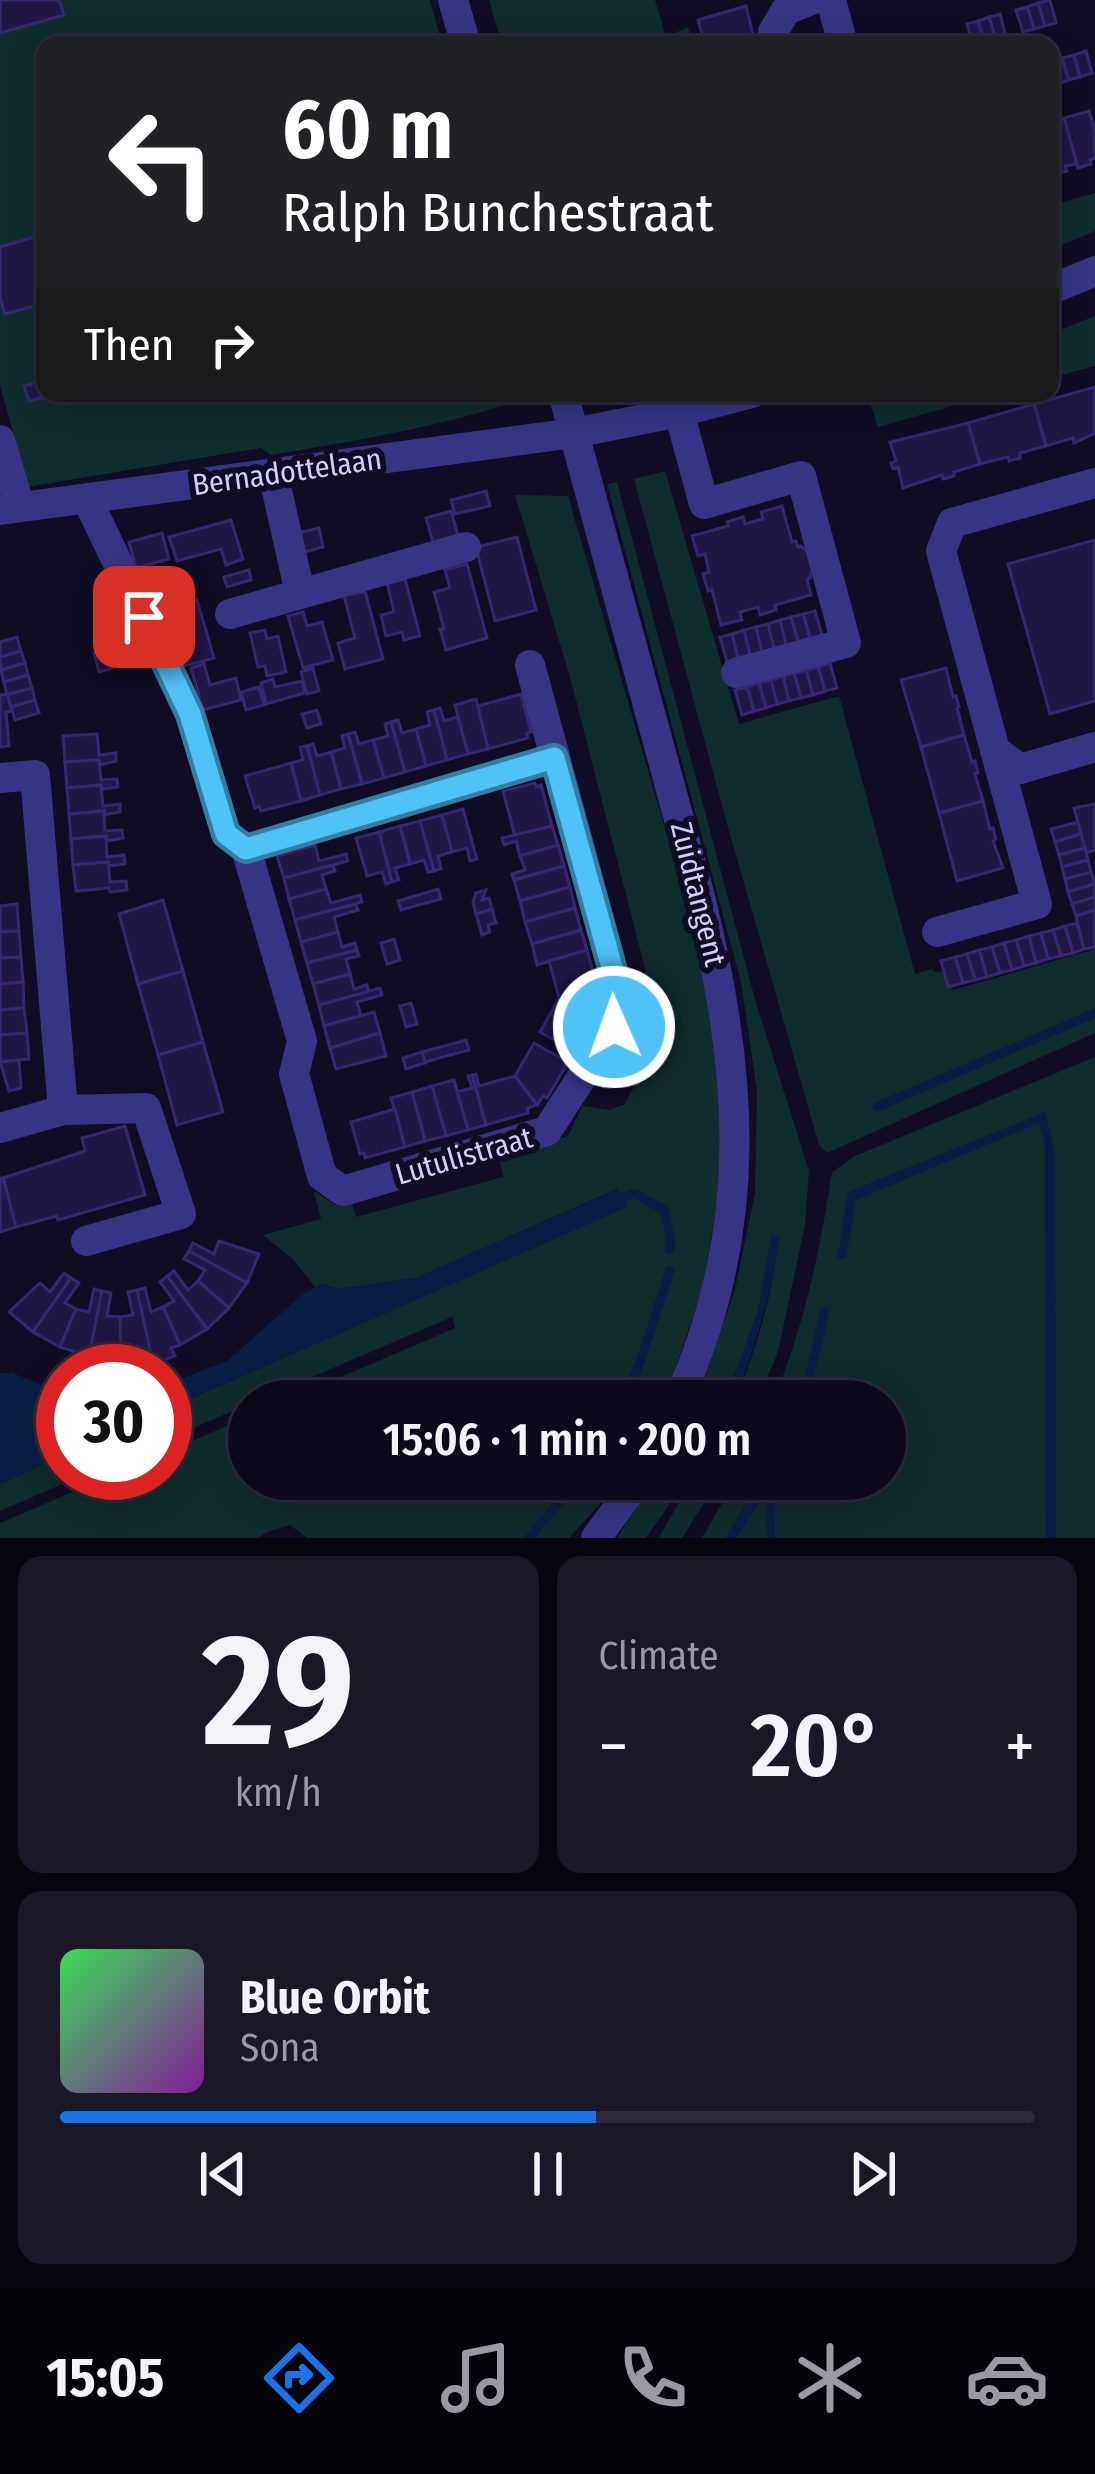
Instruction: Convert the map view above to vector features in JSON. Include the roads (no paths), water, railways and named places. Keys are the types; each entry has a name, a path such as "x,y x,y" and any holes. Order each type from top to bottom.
{"street":[{"path":"453,0 463,36"},
{"path":"774,36 786,10 811,0"},
{"path":"831,0 841,36"},
{"path":"1059,286 1095,271"},
{"name":"Zuidtangent","path":"565,402 719,971 732,1062 736,1132 730,1223 714,1300 687,1380"},
{"name":"Bernadottelaan","path":"10,508 574,433 718,402"},
{"path":"680,412 704,505 800,476 846,643 736,673"},
{"path":"0,440 10,508"},
{"path":"273,473 300,593"},
{"path":"937,932 1037,904 941,551 952,524 1095,483"},
{"path":"87,499 190,714 226,834 246,849 554,758"},
{"path":"230,614 466,547"},
{"name":"Lutulistraat","path":"246,849 302,1041 293,1074 322,1176 343,1192 547,1131 614,1027 618,989 530,665"},
{"path":"994,750 1020,769 1095,748"},
{"path":"0,778 35,775 63,1109"},
{"path":"0,1128 63,1109 146,1108 181,1214 86,1241"},
{"path":"596,1538 624,1500"}],"water":[{"path":"1045,1112 1055,1154 1056,1538 1046,1538 1045,1145 1039,1123 856,1200 846,1258 837,1260 848,1192"},
{"path":"618,1189 627,1207 192,1398 192,1375 227,1361 303,1294 321,1284 339,1289 416,1278"},
{"path":"772,1235 779,1237 768,1298 742,1380 732,1380 758,1311"},
{"path":"0,1373 12,1373 36,1382 36,1468 0,1484"},
{"path":"748,1500 761,1500 737,1538 725,1538"},
{"path":"766,1500 775,1500 775,1538 767,1538"}],"waterway":[{"path":"877,1107 1095,1013"},
{"path":"620,1199 634,1193 665,1210 669,1249"},
{"path":"633,1380 670,1270"},
{"path":"809,1380 825,1311"},
{"path":"529,1538 561,1500"}]}
